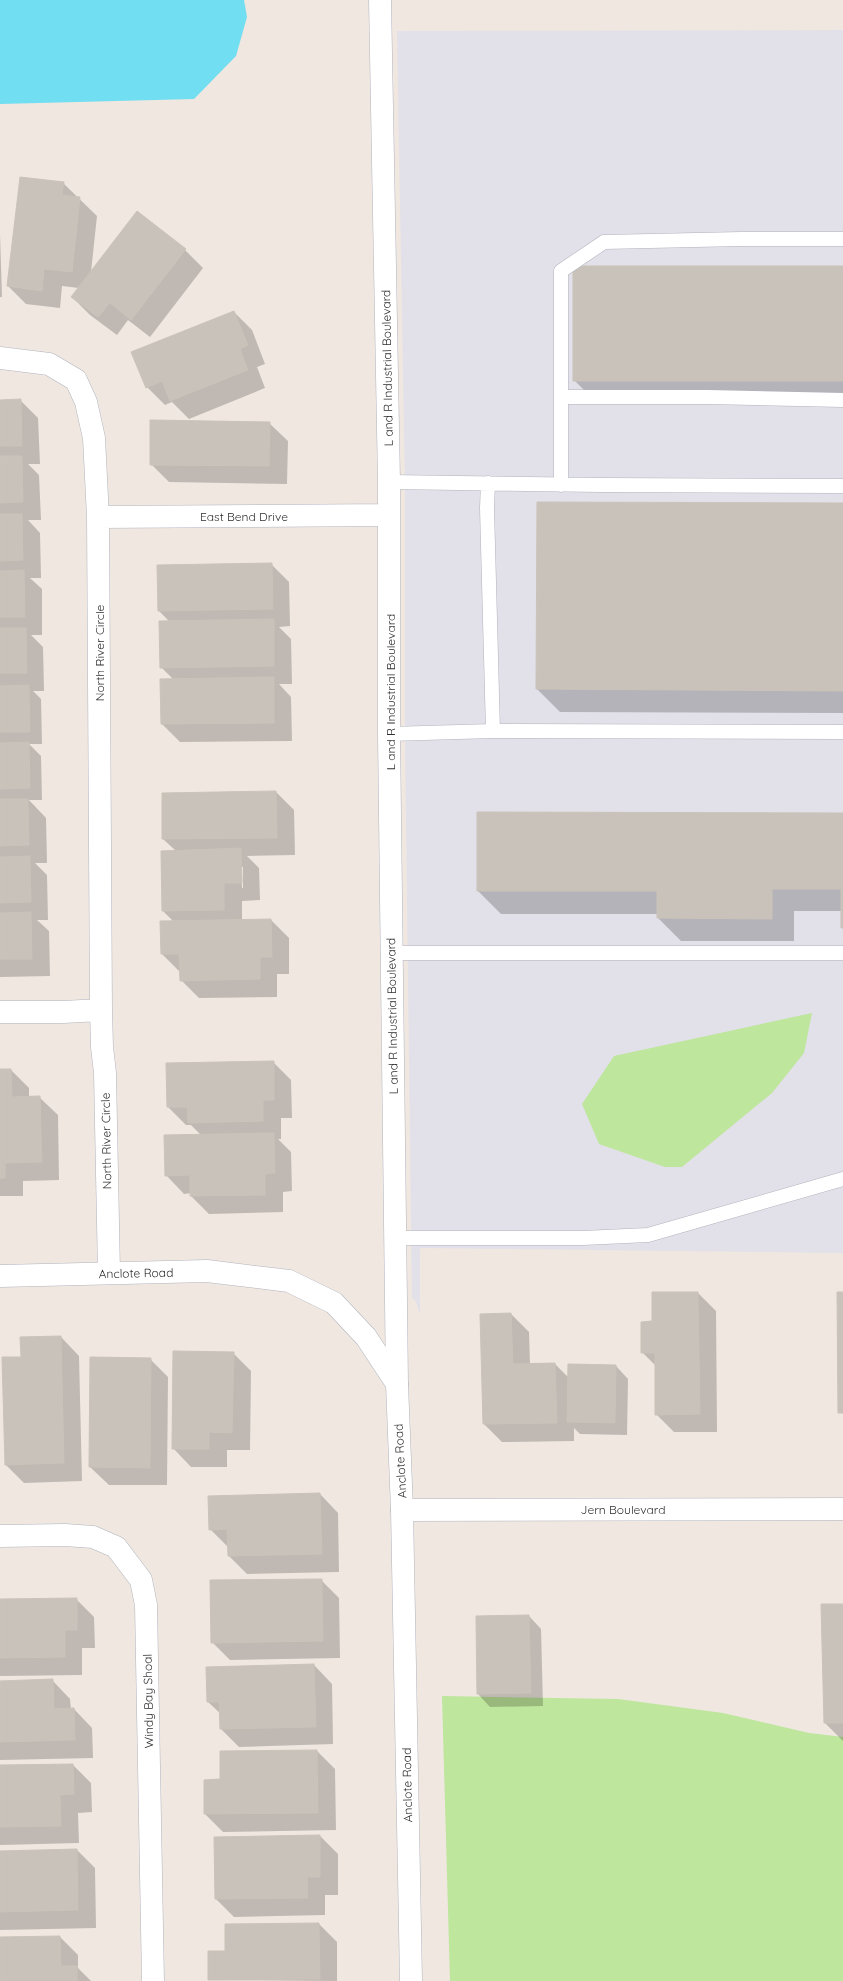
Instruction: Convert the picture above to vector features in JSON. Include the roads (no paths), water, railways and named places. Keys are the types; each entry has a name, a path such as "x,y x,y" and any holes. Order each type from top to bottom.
{"street":[{"name":"L and R Industrial Boulevard","path":"380,0 389,482 389,734 397,1384"},
{"name":"North River Circle","path":"0,358 49,364 76,380 86,402 94,438 98,517 101,1010 102,1047 105,1073 109,1273"},
{"name":"East Bend Drive","path":"98,517 389,515"},
{"path":"0,1012 63,1012 101,1010"},
{"name":"Anclote Road","path":"0,1276 207,1271 289,1280 334,1303 366,1337 397,1384 402,1510 411,1981"},
{"name":"Jern Boulevard","path":"402,1510 843,1509"},
{"name":"Windy Bay Shoal","path":"0,1536 65,1535 93,1538 116,1547 141,1580 146,1605 153,1981"}],"lane":[{"path":"561,485 560,271 604,242 741,239 843,239"},
{"path":"561,397 707,397 843,400"},
{"path":"389,482 561,485 843,486"},
{"path":"488,483 487,508 493,731"},
{"path":"389,734 493,731 843,732"},
{"path":"392,953 843,953"},
{"path":"395,1238 583,1238 648,1235 843,1179"}],"water":[{"path":"0,0 244,0 247,17 236,56 194,99 0,104"}]}
